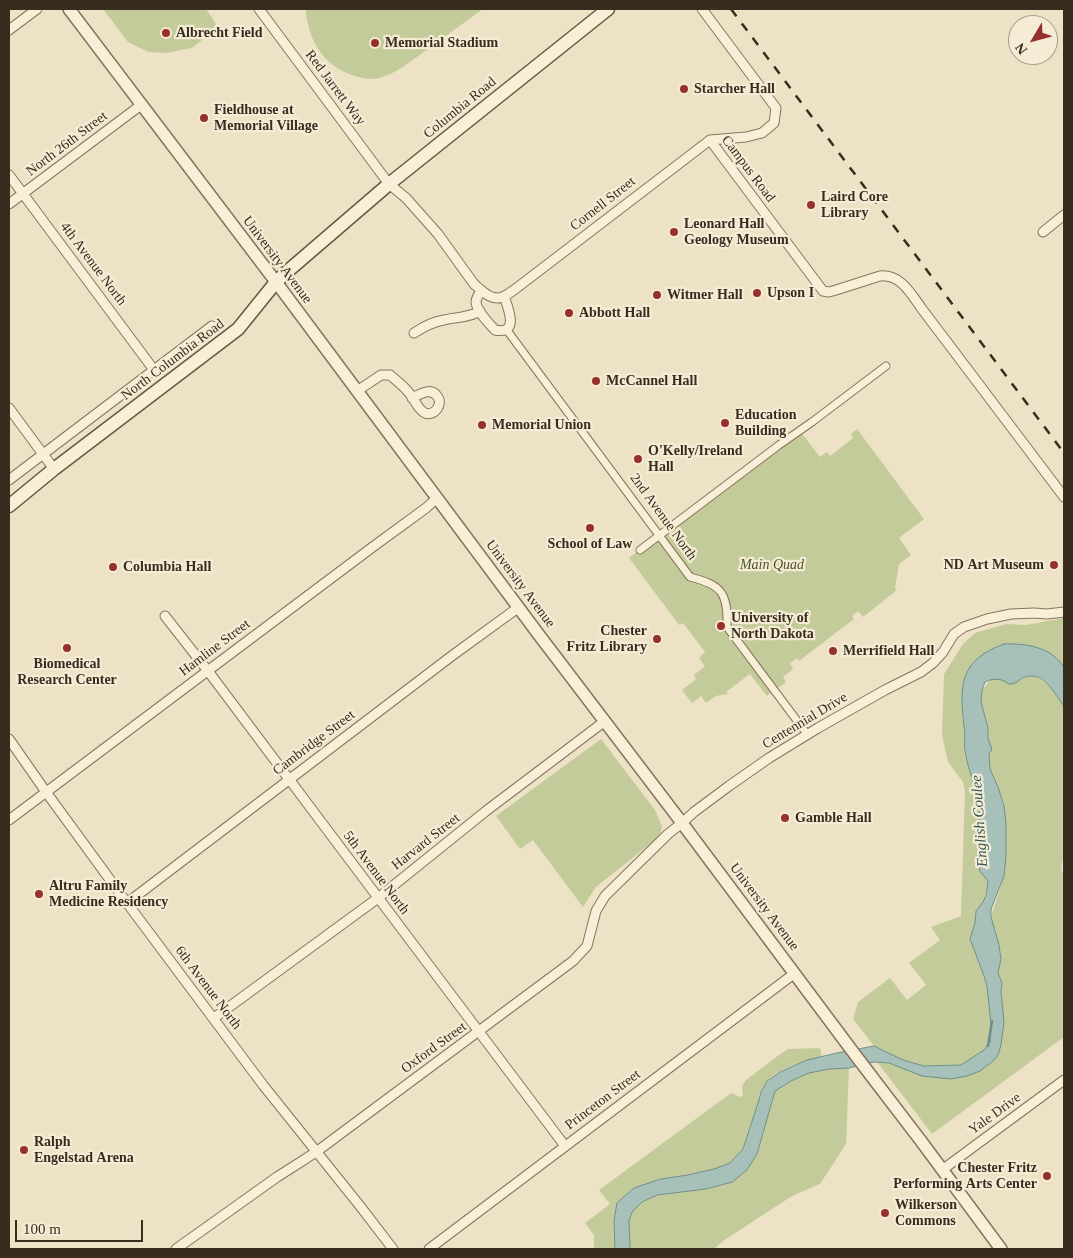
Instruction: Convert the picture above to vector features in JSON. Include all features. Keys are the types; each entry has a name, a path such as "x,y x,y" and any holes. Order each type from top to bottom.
{"main road":[{"name":"Columbia Road","path":"389,184 608,9"},
{"name":"Columbia Road","path":"551,55 618,9"},
{"name":"North Columbia Road","path":"9,506 54,469 238,329 276,282 389,184"}],"street":[{"path":"9,30 37,9"},
{"name":"University Avenue","path":"69,9 1001,1249"},
{"name":"Red Jarrett Way","path":"259,9 389,184"},
{"name":"Campus Road","path":"702,9 776,108 774,123 762,133 746,137 710,140"},
{"name":"North 26th Street","path":"9,204 141,105"},
{"name":"Campus Road","path":"710,140 823,291 829,292 887,275 899,281 927,315 1064,497"},
{"name":"Cornell Street","path":"504,296 710,140"},
{"name":"4th Avenue North","path":"9,175 154,370"},
{"path":"389,184 406,198 438,234 481,291 494,297 504,296 511,317 511,322 505,329 495,330 480,311 476,302 481,291"},
{"path":"1043,232 1064,215"},
{"path":"414,334 426,325 468,316 480,311"},
{"path":"9,480 212,326"},
{"name":"2nd Avenue North","path":"509,333 690,577 707,581 721,591 727,609 727,626 807,734"},
{"path":"640,550 886,366"},
{"path":"358,392 381,375 390,375 404,387 412,398"},
{"path":"9,408 54,469"},
{"name":"Hamline Street","path":"9,820 437,498"},
{"name":"Cambridge Street","path":"127,903 518,607"},
{"name":"Centennial Drive","path":"668,834 699,808 769,758 807,734 921,672 933,663 943,652 954,634 964,627 995,617 1064,612"},
{"name":"5th Avenue North","path":"165,616 565,1146"},
{"name":"Harvard Street","path":"214,1018 378,898 486,811 605,721"},
{"name":"6th Avenue North","path":"9,739 127,903 263,1085 393,1249"},
{"name":"Oxford Street","path":"176,1249 277,1176 316,1152 573,961 587,946 596,911 605,896 668,834"},
{"name":"Princeton Street","path":"429,1249 795,973"},
{"name":"Yale Drive","path":"942,1170 1064,1080"}],"green space":[{"name":"Albrecht Field","path":"103,9 206,9 218,27 192,48 166,53 148,52 128,42"},
{"name":"Memorial Stadium","path":"306,9 483,9 403,67 383,77 370,79 340,70 326,58 311,34"},
{"name":"Main Quad","path":"857,429 924,519 899,538 911,555 899,564 895,588 897,590 863,617 858,611 852,616 854,619 799,661 797,658 790,663 793,669 783,677 786,682 767,696 750,674 726,692 728,694 716,696 706,703 701,696 692,703 682,690 696,679 694,675 705,666 699,658 705,652 683,623 679,625 629,558 800,431 820,457 827,452 830,456 853,438 851,434"},
{"path":"1064,618 1064,668 1058,660 1043,649 977,660 967,672 964,680 962,714 965,732 965,755 976,792 979,812 979,835 983,842 983,861 988,881 983,902 976,911 970,940 984,976 992,1015 990,1042 984,1050 961,1065 924,1066 903,1060 874,1046 853,1019 858,1002 890,978 907,1000 926,985 909,963 940,940 931,927 961,916 965,791 963,782 948,762 942,735 944,674 963,644 975,633 1006,624 1026,625"},
{"path":"1033,676 1047,684 1064,706 1064,851 1061,870 1064,874 1064,1037 932,1134 878,1063 889,1063 951,1079 998,1055 1002,983 998,973 1001,954 991,917 1004,876 1006,824 1004,806 990,769 988,728 981,702 982,690 991,679 1020,679"},
{"path":"601,739 655,810 662,826 660,836 596,887 583,907 533,840 520,849 496,816"},
{"path":"820,1048 822,1058 792,1066 767,1081 761,1092 743,1149 730,1163 714,1169 661,1179 634,1188 617,1203 616,1249 594,1249 594,1235 585,1223 610,1204 599,1190 731,1093 740,1097 743,1095 742,1086 746,1080 788,1049"},
{"path":"849,1068 846,1144 820,1184 792,1196 723,1241 714,1249 630,1249 629,1221 632,1212 642,1202 657,1195 706,1189 732,1182 757,1154 775,1091 809,1073"}],"water":[{"path":"1004,644 1021,644 1038,648 1053,655 1059,661 1064,668 1064,706 1048,685 1038,677 1023,678 1011,684 994,679 985,682 982,690 981,702 992,750 989,753 990,769 1004,806 1006,824 1004,876 991,909 991,917 1001,959 998,973 1002,983 1004,1022 998,1055 980,1071 951,1079 922,1076 889,1063 873,1062 849,1068 809,1073 791,1081 775,1091 757,1154 747,1170 732,1182 706,1189 657,1195 642,1202 632,1212 629,1221 630,1249 615,1249 614,1220 617,1203 634,1188 661,1179 714,1169 730,1163 743,1149 761,1092 767,1081 780,1072 807,1060 874,1046 903,1060 924,1066 961,1065 984,1050 990,1042 991,1023 987,987 970,939 975,923 976,911 986,895 988,881 979,870 984,848 979,834 976,793 965,752 962,698 966,675 971,666 989,650"}],"waterway":[{"name":"English Coulee","path":"988,1046 992,1021"}],"railway":[{"path":"731,9 1064,453"}],"place":[{"name":"Albrecht Field","path":"166,33"},
{"name":"Memorial Stadium","path":"375,43"},
{"name":"Starcher Hall","path":"684,89"},
{"name":"Fieldhouse at Memorial Village","path":"204,118"},
{"name":"Laird Core Library","path":"811,205"},
{"name":"Leonard Hall Geology Museum","path":"674,232"},
{"name":"Upson I","path":"757,293"},
{"name":"Witmer Hall","path":"657,295"},
{"name":"Abbott Hall","path":"569,313"},
{"name":"McCannel Hall","path":"596,381"},
{"name":"Education Building","path":"725,423"},
{"name":"Memorial Union","path":"482,425"},
{"name":"O'Kelly/Ireland Hall","path":"638,459"},
{"name":"School of Law","path":"590,528"},
{"name":"ND Art Museum","path":"1054,565"},
{"name":"Columbia Hall","path":"113,567"},
{"name":"University of North Dakota","path":"721,626"},
{"name":"Chester Fritz Library","path":"657,639"},
{"name":"Biomedical Research Center","path":"67,648"},
{"name":"Merrifield Hall","path":"833,651"},
{"name":"Gamble Hall","path":"785,818"},
{"name":"Altru Family Medicine Residency","path":"39,894"},
{"name":"Ralph Engelstad Arena","path":"24,1150"},
{"name":"Chester Fritz Performing Arts Center","path":"1047,1176"},
{"name":"Wilkerson Commons","path":"885,1213"}]}
